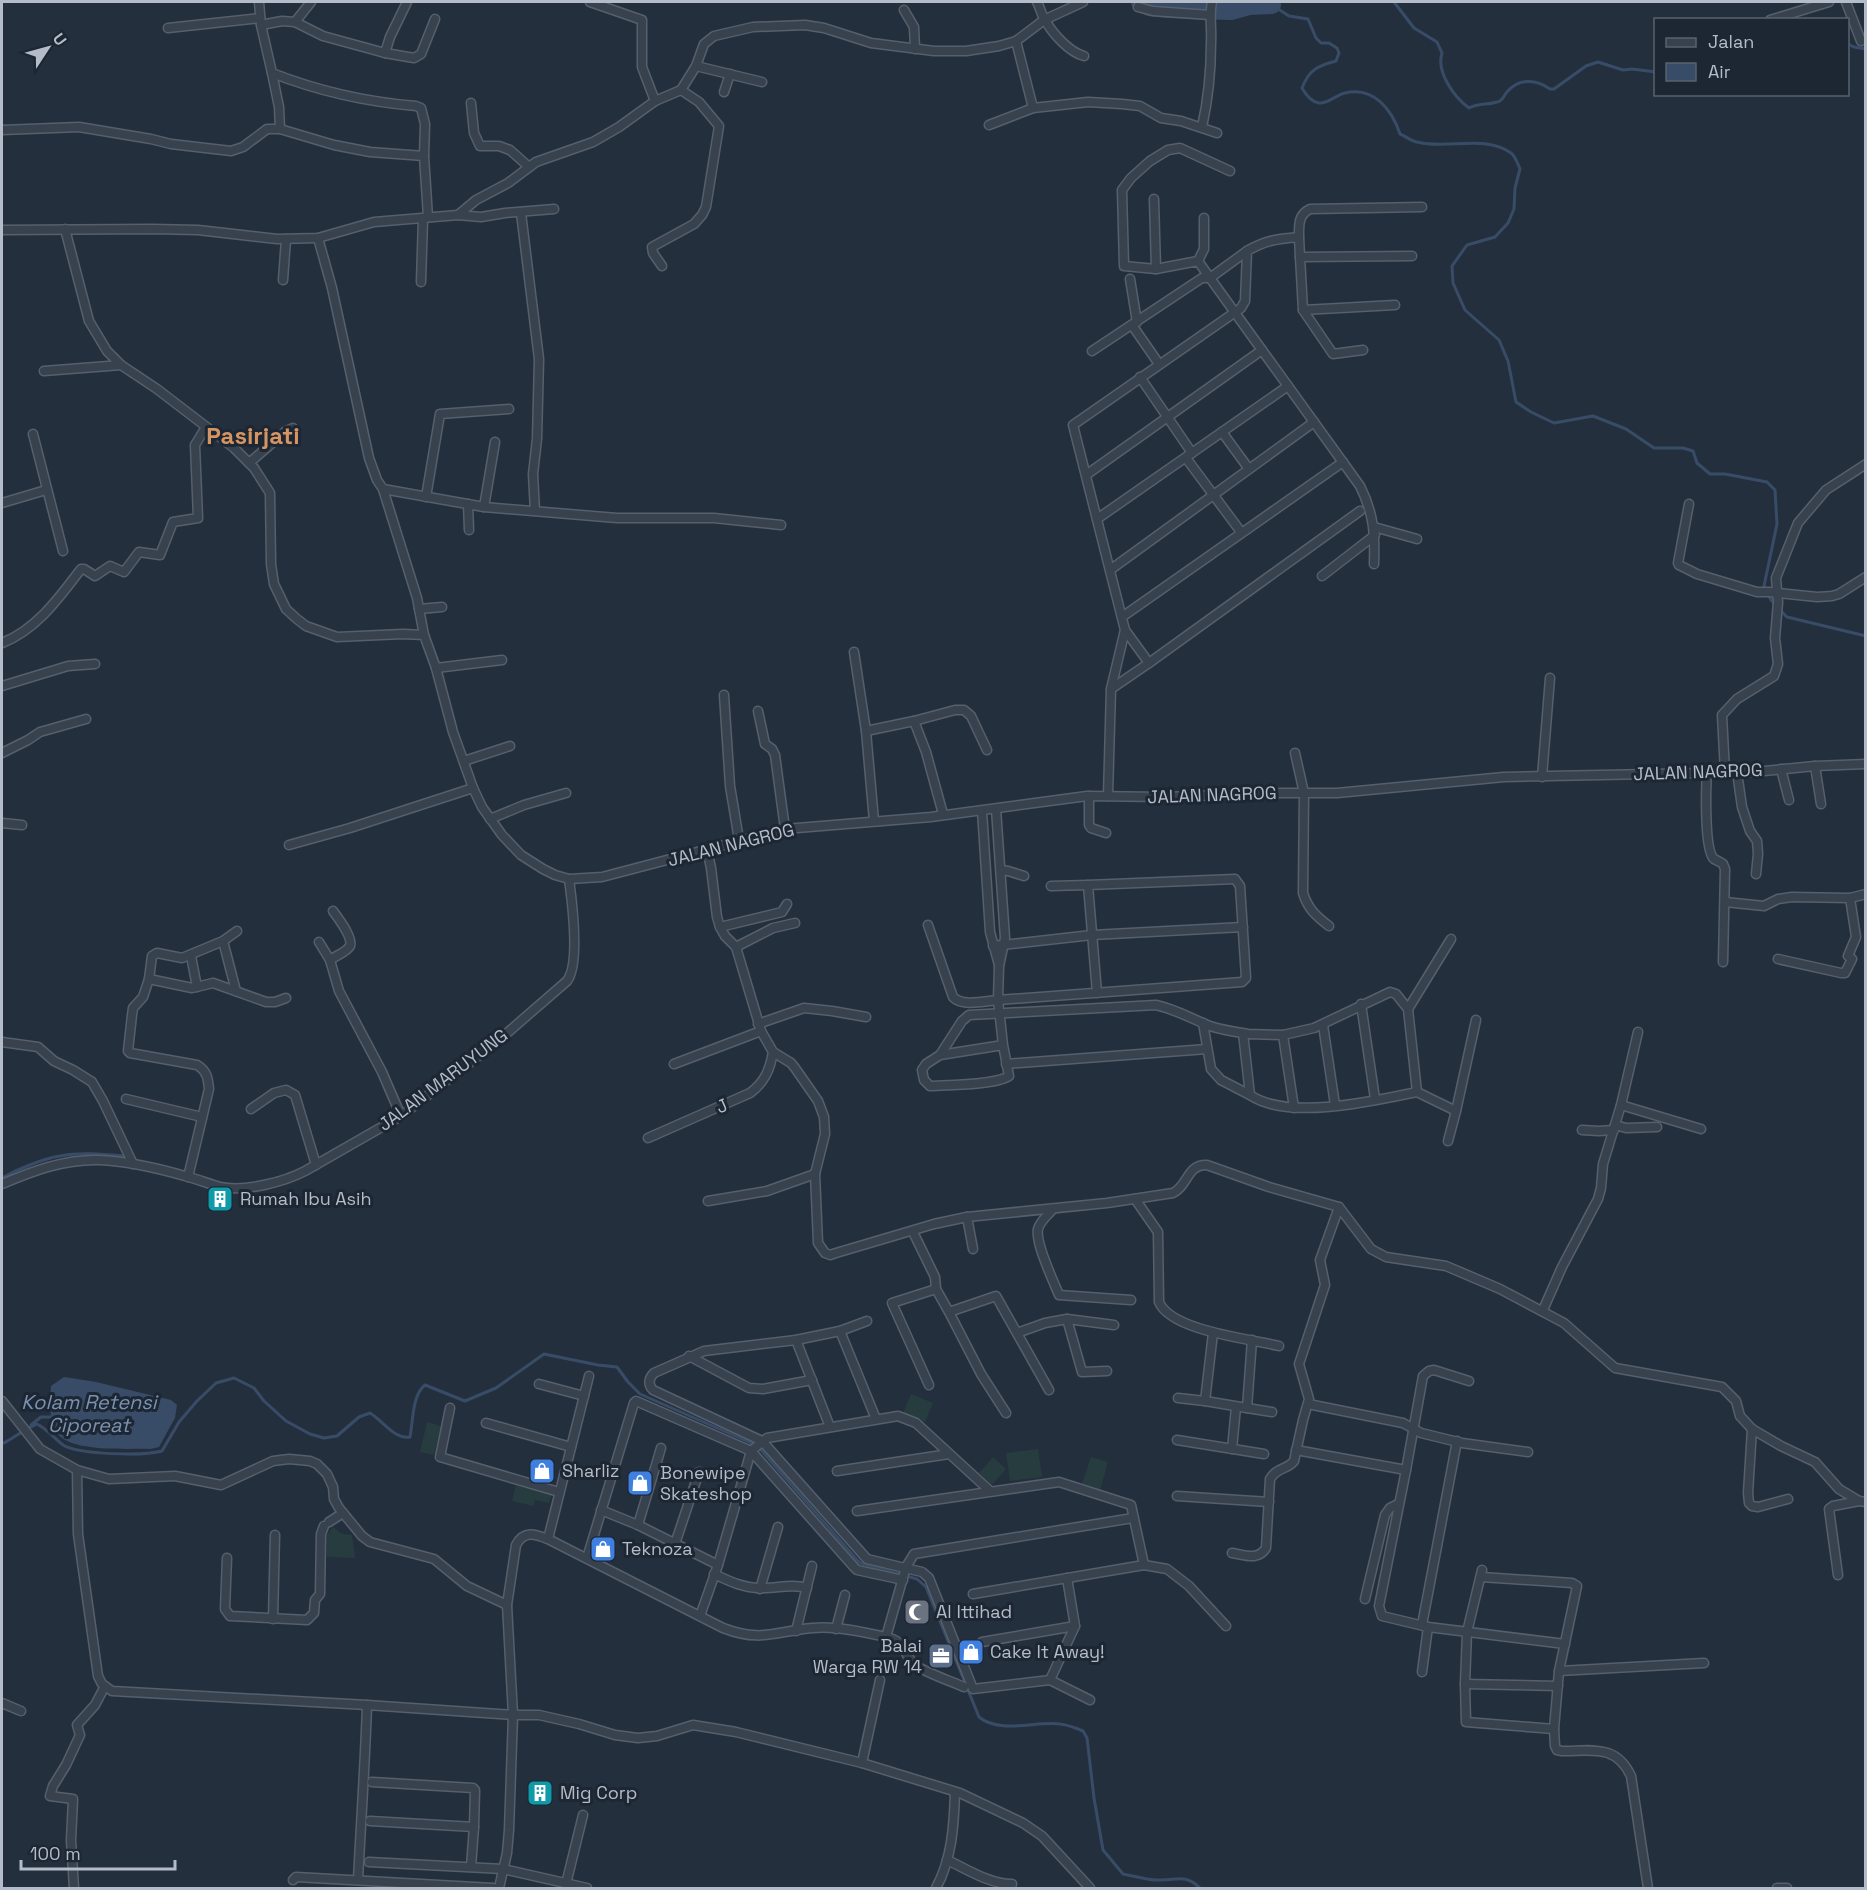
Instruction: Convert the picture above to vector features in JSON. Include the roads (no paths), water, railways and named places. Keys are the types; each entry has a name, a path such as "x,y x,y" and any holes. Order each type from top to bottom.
{"street":[{"path":"259,2 279,106 280,129"},
{"path":"295,22 311,2"},
{"path":"385,53 407,2"},
{"path":"590,2 642,20 642,67 655,101"},
{"path":"1037,2 1044,20 1074,52 1084,56"},
{"path":"458,215 476,200 508,183 529,166 586,144 614,130 655,101 681,90 696,66 701,49 710,38 753,27 815,26 871,43 934,51 966,51 1016,41 1044,20 1083,2"},
{"path":"1777,18 1829,2"},
{"path":"1846,2 1861,41"},
{"path":"1138,7 1153,11 1211,9 1209,89 1202,127"},
{"path":"904,10 914,27 915,49"},
{"path":"168,28 261,21 295,22 323,36 385,53 414,58 419,57 435,19"},
{"path":"1016,41 1033,108"},
{"path":"696,66 762,82"},
{"path":"272,73 291,81 371,102 419,107 423,111 426,218 421,282"},
{"path":"724,92 730,74"},
{"path":"662,266 653,253 652,247 694,224 705,211 719,126 699,102 681,90"},
{"path":"989,125 1033,108 1088,102 1140,106 1169,120 1181,121 1217,133"},
{"path":"471,103 474,133 480,146 499,146 510,150 529,166"},
{"path":"2,130 79,127 171,144 231,150 243,147 267,129 280,129 334,145 370,152 424,156"},
{"path":"1198,261 1156,269 1124,266 1122,190 1125,184 1150,161 1174,148 1180,148 1230,171"},
{"path":"1154,199 1156,269"},
{"path":"476,200 481,217"},
{"path":"1363,350 1332,354 1303,310 1299,221 1305,212 1311,210 1422,207"},
{"path":"2,230 198,230 286,239 318,238 374,222 458,215 481,217 554,210"},
{"path":"521,213 539,359 538,429 533,474 535,511"},
{"path":"1198,261 1204,249 1204,218"},
{"path":"65,229 89,321 101,342 121,364 234,448 263,482 271,496 271,564 274,584 281,601 292,615 306,626 337,637 424,635"},
{"path":"1092,351 1202,278 1210,278 1262,242 1299,237"},
{"name":"JALAN NAGROG","path":"318,238 332,288 369,458 383,489 417,598 424,635 473,788 490,819 521,855 549,872 569,879 602,877 785,829 904,820 1089,796 1177,797 1337,793 1473,780 1737,772 1866,764"},
{"path":"283,280 286,239"},
{"path":"1149,663 1125,630 1073,426 1241,308 1245,301 1247,251"},
{"path":"1300,257 1412,256"},
{"path":"1198,261 1365,496 1375,531 1374,564"},
{"path":"1130,279 1134,323 1159,364"},
{"path":"1303,310 1395,304"},
{"path":"1086,475 1262,350"},
{"path":"44,371 121,364"},
{"path":"1140,378 1168,417 1213,495 1241,532"},
{"path":"1097,519 1288,386"},
{"path":"426,497 440,414 508,410"},
{"path":"1110,570 1314,422"},
{"path":"2,643 20,634 48,611 81,569 95,576 110,566 123,573 141,551 159,556 173,522 198,518 195,445 206,427"},
{"path":"249,463 286,431 293,428"},
{"path":"1222,432 1249,469"},
{"path":"33,434 63,551"},
{"path":"484,507 495,442"},
{"path":"1122,617 1343,462"},
{"path":"1725,772 1722,715 1737,699 1774,676 1778,664 1775,639 1777,614 1774,596 1776,578 1798,523 1826,490 1866,464"},
{"path":"383,489 484,507 617,518 714,518 781,525"},
{"path":"2,503 46,490"},
{"path":"468,504 469,530"},
{"path":"1689,504 1678,563 1697,574 1774,596 1817,597 1832,596 1866,577"},
{"path":"1111,689 1360,511"},
{"path":"1375,531 1417,539"},
{"path":"1322,576 1375,531"},
{"path":"419,609 442,607"},
{"path":"1108,796 1111,689 1125,630"},
{"path":"854,652 866,731 874,821"},
{"path":"435,668 502,660"},
{"path":"2,686 68,666 95,664"},
{"path":"1542,777 1550,678"},
{"path":"724,695 730,786 739,840"},
{"path":"866,731 955,710 964,710 971,716 987,750"},
{"path":"758,711 765,744 772,748 775,755 785,829"},
{"path":"2,753 39,732 86,719"},
{"path":"914,721 926,752 943,814"},
{"path":"464,761 510,746"},
{"path":"1295,753 1304,793 1303,893 1306,905 1312,913 1329,926"},
{"path":"1815,766 1821,804"},
{"path":"1781,769 1789,800"},
{"path":"1707,772 1706,820 1711,854 1725,867 1723,962"},
{"path":"1737,772 1742,807 1750,831 1757,841 1756,874"},
{"path":"289,845 350,828 473,788"},
{"path":"490,819 566,792"},
{"path":"1089,796 1089,825 1091,828 1106,833"},
{"path":"996,808 1005,945 999,966 998,1000 1000,1014 1003,1046 1009,1076 991,1082 930,1086 924,1080 922,1070 926,1064 940,1055 963,1021 969,1016 1000,1014 1156,1005 1230,1031 1283,1035 1314,1028 1390,992 1396,994 1408,1010 1417,1092"},
{"path":"982,811 990,927 999,966"},
{"path":"2,823 22,825"},
{"path":"707,849 720,927 724,936 736,947 759,1028 773,1052 791,1063 819,1104 824,1117 825,1134 815,1174 818,1243 825,1253 830,1255 934,1224 967,1217 1053,1209 1176,1192 1193,1169 1201,1165 1218,1168 1269,1187 1339,1207 1376,1253 1386,1257 1446,1266 1500,1288 1543,1310 1569,1327 1615,1368 1722,1387 1736,1401 1740,1416 1752,1429 1815,1462 1839,1490 1862,1501"},
{"path":"1001,870 1024,876"},
{"name":"JALAN MARUYUNG","path":"2,1184 41,1168 99,1160 133,1164 220,1187 243,1188 289,1179 401,1116 499,1040 571,975 573,914 569,879"},
{"path":"928,925 956,1000 962,1002 1242,982 1246,978 1240,886 1235,879 1051,886"},
{"path":"1088,885 1097,993"},
{"path":"1725,902 1764,906 1778,899 1792,897 1850,898 1866,894"},
{"path":"1778,959 1845,973 1852,959 1848,956 1857,937 1850,898"},
{"path":"720,927 782,912 787,904"},
{"path":"330,960 348,949 350,943 345,929 333,911"},
{"path":"736,947 773,928 795,923"},
{"path":"993,946 1092,935 1243,927"},
{"path":"188,1177 209,1089 208,1078 202,1068 189,1063 132,1054 128,1051 133,1008 143,997 154,953 182,958 191,956 237,932"},
{"path":"1408,1010 1450,939"},
{"path":"223,941 236,991"},
{"path":"319,942 330,960 339,991 382,1072 401,1116"},
{"path":"191,956 197,987"},
{"path":"149,979 192,988 213,983 266,1002 286,998"},
{"path":"1361,1004 1375,1099"},
{"path":"674,1064 804,1008 866,1017"},
{"path":"1448,1141 1476,1020"},
{"path":"1203,1023 1209,1065 1216,1077 1250,1095 1276,1105 1294,1108 1362,1103 1417,1092 1456,1111"},
{"path":"1323,1024 1335,1105"},
{"path":"1543,1310 1562,1267 1598,1199 1603,1164 1621,1105 1638,1032"},
{"path":"1244,1033 1250,1095"},
{"path":"1283,1035 1294,1108"},
{"path":"2,1041 38,1047 54,1061 74,1070 92,1083 133,1164"},
{"path":"940,1055 1003,1046"},
{"path":"1006,1064 1207,1049"},
{"name":"J","path":"648,1138 750,1093 765,1077 771,1065 773,1052"},
{"path":"251,1108 274,1093 286,1090 296,1095 316,1164"},
{"path":"126,1099 202,1117"},
{"path":"1621,1105 1701,1129"},
{"path":"1582,1130 1657,1127"},
{"path":"708,1202 766,1191 815,1174"},
{"path":"1135,1199 1158,1232 1159,1302 1165,1311 1184,1323 1213,1333 1279,1346"},
{"path":"1232,1553 1257,1557 1262,1554 1266,1548 1270,1479 1276,1471 1293,1464 1309,1395 1299,1364 1325,1285 1320,1260 1339,1207"},
{"path":"1053,1209 1042,1221 1038,1234 1042,1251 1059,1294 1131,1300"},
{"path":"967,1217 973,1250"},
{"path":"913,1232 935,1277 936,1289 981,1374 1006,1413"},
{"path":"929,1385 892,1303 936,1289"},
{"path":"949,1312 996,1296 1049,1390"},
{"path":"1017,1333 1045,1323 1067,1319 1114,1325"},
{"path":"1067,1319 1082,1372 1107,1371"},
{"path":"867,1321 840,1331 795,1340 717,1348 689,1356 654,1373 649,1380 651,1387 762,1441 867,1559 906,1567 922,1572 929,1578 974,1689 1050,1680 1090,1700"},
{"path":"840,1331 876,1419"},
{"path":"1205,1401 1213,1333"},
{"path":"795,1340 830,1427"},
{"path":"1247,1408 1252,1340"},
{"path":"689,1356 749,1388 763,1389 812,1380"},
{"path":"1469,1381 1434,1370 1423,1376 1378,1606 1379,1611 1388,1618 1425,1626 1565,1644"},
{"path":"548,1539 589,1376"},
{"path":"539,1384 584,1396"},
{"path":"1178,1398 1272,1412"},
{"path":"2,1401 40,1449 77,1470 109,1479 122,1480 160,1475 221,1485 273,1461 289,1459 310,1461 317,1464 327,1474 333,1487 334,1500 367,1540 434,1559 467,1586 507,1605"},
{"path":"587,1558 636,1401 751,1450 857,1570 903,1580"},
{"path":"1308,1404 1403,1423 1421,1433 1457,1441 1528,1452"},
{"path":"1232,1449 1236,1407"},
{"path":"450,1408 440,1457 559,1492"},
{"path":"699,1616 718,1565 751,1450 766,1438 898,1416 916,1423 990,1491"},
{"path":"486,1423 571,1447"},
{"path":"1752,1429 1749,1503 1758,1507 1788,1498"},
{"path":"1177,1440 1264,1454"},
{"path":"1422,1672 1425,1626 1457,1441"},
{"path":"638,1525 662,1448"},
{"path":"1296,1450 1406,1470"},
{"path":"837,1471 949,1454"},
{"path":"77,1470 81,1565 98,1676 112,1691 538,1715 615,1735 638,1738 657,1736 682,1727 697,1725 736,1732 862,1763 955,1792 1008,1815 1041,1836 1090,1888"},
{"path":"675,1544 699,1472"},
{"path":"857,1511 1059,1482 1131,1505 1144,1565"},
{"path":"1177,1496 1269,1502"},
{"path":"1838,1575 1829,1509 1833,1506 1862,1501"},
{"path":"1365,1599 1385,1515 1390,1508 1398,1504"},
{"path":"601,1510 638,1525 718,1565"},
{"path":"227,1558 225,1610 230,1616 307,1620 314,1614 315,1600 320,1594 325,1527 343,1513"},
{"path":"886,1637 906,1567 912,1556 1133,1518"},
{"path":"760,1588 778,1527"},
{"path":"273,1619 275,1534"},
{"path":"499,1888 507,1853 509,1830 513,1715 507,1605 518,1541 521,1537 529,1534 548,1539 738,1634 772,1635 812,1628 836,1629 886,1637 898,1640 915,1665 964,1686"},
{"path":"973,1594 1144,1565 1167,1569 1189,1586 1226,1626"},
{"path":"796,1631 812,1566"},
{"path":"714,1574 735,1584 760,1588 788,1585 807,1588"},
{"path":"1554,1729 1466,1722 1467,1632 1481,1574 1572,1583 1577,1586 1559,1671 1554,1729 1555,1746 1557,1750 1605,1751 1619,1757 1626,1765 1631,1776 1648,1888"},
{"path":"1050,1680 1075,1626 1067,1578"},
{"path":"836,1629 845,1595"},
{"path":"982,1642 1075,1626"},
{"path":"1559,1671 1704,1663"},
{"path":"862,1763 880,1680"},
{"path":"1465,1684 1558,1686"},
{"path":"74,1888 71,1840 73,1799 50,1796 80,1735 77,1725 95,1705 105,1686"},
{"path":"2,1703 21,1711"},
{"path":"358,1880 367,1705"},
{"path":"372,1782 473,1788 476,1793 471,1867"},
{"path":"936,1888 947,1860 954,1816 955,1792"},
{"path":"566,1884 583,1815"},
{"path":"370,1821 474,1827"},
{"path":"947,1860 989,1880 1012,1884"},
{"path":"369,1862 502,1869 587,1888"},
{"path":"293,1880 297,1877 493,1888"},
{"path":"1777,1888 1787,1888"}],"water":[{"name":"Kolam Retensi Ciporeat","path":"64,1377 96,1382 171,1400 177,1405 175,1418 159,1447 114,1449 73,1443 63,1439 56,1432 51,1416 51,1386"}],"waterway":[{"path":"1140,2 1149,7 1168,9 1231,11 1249,6 1272,5"},
{"path":"1275,2 1272,5 1289,16 1308,19 1316,38 1321,43 1329,43 1337,48 1339,53 1336,61 1314,70 1305,82 1302,88 1314,101 1326,102 1345,93 1365,93 1380,102 1392,116 1400,134 1413,141 1429,144 1489,144 1512,154 1520,169 1515,188 1514,209 1508,223 1495,237 1467,245 1452,266 1453,283 1465,310 1499,340 1508,361 1516,402 1554,423 1593,416 1626,429 1654,448 1683,448 1693,451 1697,463 1710,474 1725,474 1767,482 1775,490 1777,524 1764,586 1776,605"},
{"path":"1394,2 1414,28 1437,42 1442,53 1444,76 1458,97 1469,108 1499,101 1512,87 1522,82 1539,83 1554,89 1586,66 1598,62 1623,70 1654,72"},
{"path":"1849,44 1866,49"},
{"path":"1780,610 1787,617 1866,636"},
{"path":"2,1178 30,1165 60,1156 84,1154 123,1156"},
{"path":"2,1442 4,1443 37,1424 63,1445 83,1451 112,1454 162,1451 179,1422 197,1401 216,1383 234,1378 254,1388 264,1401 286,1421 310,1434 324,1438 337,1436 359,1417 370,1413 394,1433 410,1437 415,1402 425,1385 465,1401 496,1388 544,1354 617,1367 640,1394 751,1443 761,1450 862,1564 917,1579 926,1587 979,1717 997,1725 1060,1724 1083,1731 1087,1738 1103,1850 1123,1874 1152,1880 1186,1879 1200,1888"},
{"path":"31,1425 41,1417 55,1417"}],"place":[{"name":"Rumah Ibu Asih","path":"220,1199"},
{"name":"Sharliz","path":"542,1471"},
{"name":"Bonewipe Skateshop","path":"640,1483"},
{"name":"Teknoza","path":"603,1549"},
{"name":"Al Ittihad","path":"917,1612"},
{"name":"Cake It Away!","path":"971,1652"},
{"name":"Balai Warga RW 14","path":"941,1656"},
{"name":"Mig Corp","path":"540,1793"}],"district":[{"name":"Pasirjati","path":"253,436"}]}
